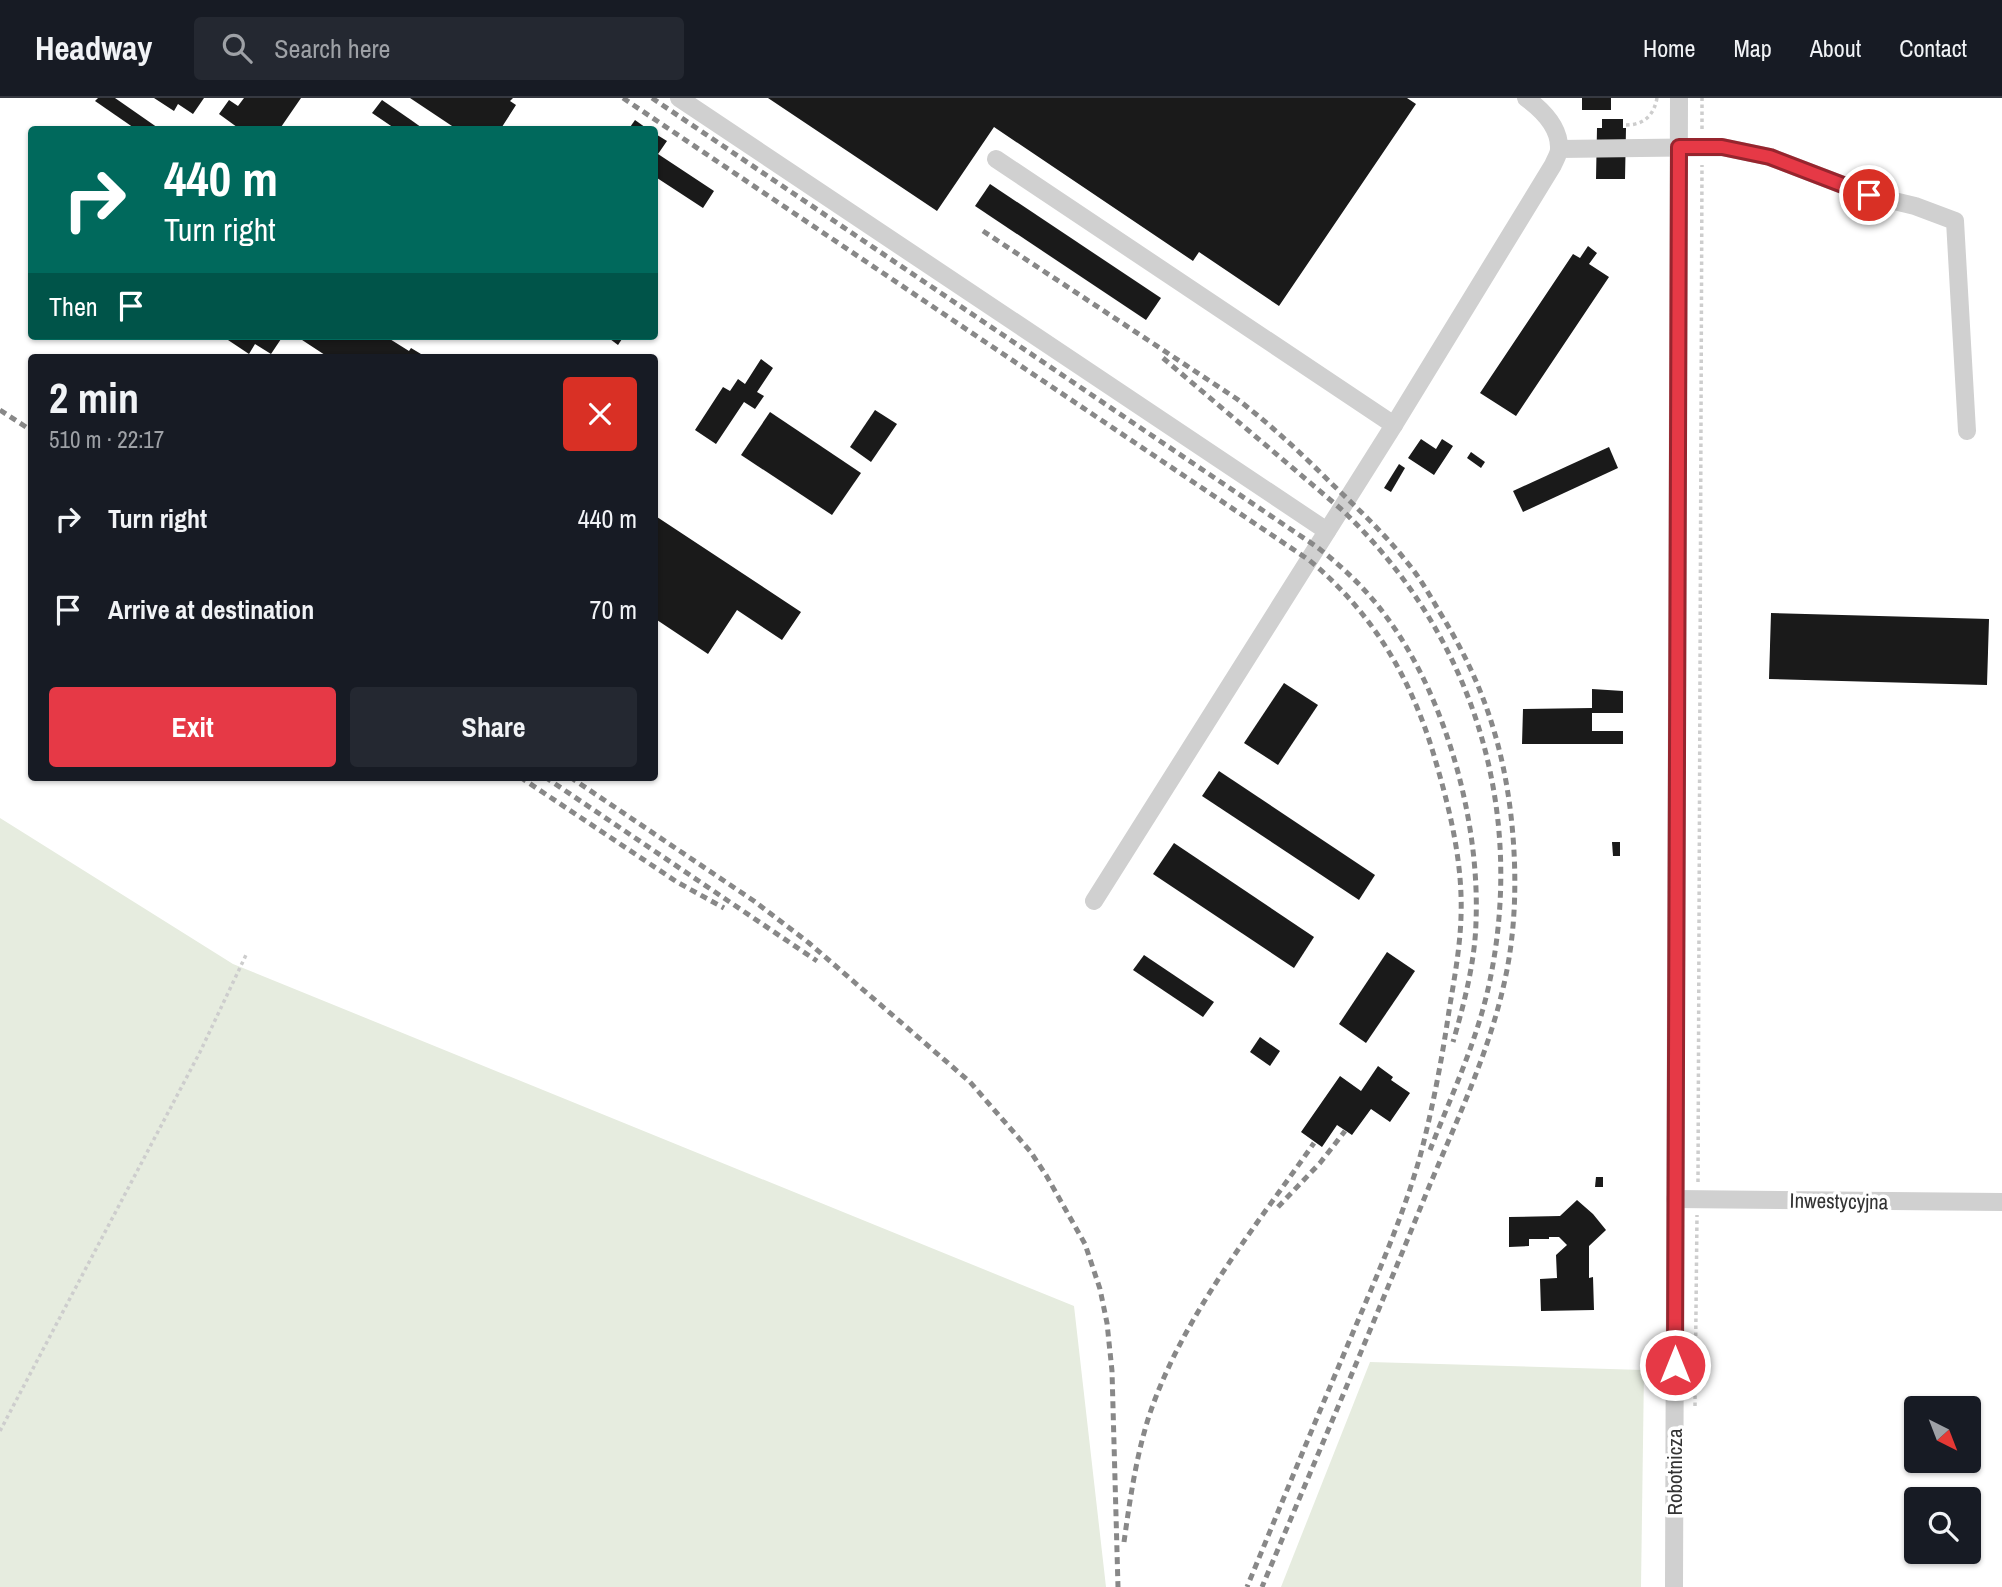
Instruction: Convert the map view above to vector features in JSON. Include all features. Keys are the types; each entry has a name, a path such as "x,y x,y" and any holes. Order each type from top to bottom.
{"street":[{"path":"679,98 1327,531"},
{"path":"1094,901 1394,425 1553,165 1559,149 1556,134 1547,117 1526,98"},
{"name":"Robotnicza","path":"1674,1587 1679,98"},
{"path":"1559,149 1722,147 1770,157 1869,195 1915,206 1955,221 1967,431"},
{"path":"996,159 1394,425"},
{"name":"Inwestycyjna","path":"1675,1199 2002,1202"}],"path":[{"path":"1626,125 1645,120 1656,107 1657,98"},
{"path":"1695,1407 1702,98"},
{"path":"0,1431 200,1052 246,955"}],"shaded area":[{"path":"0,818 233,964 1074,1306 1106,1587 0,1587"},
{"path":"1370,1362 1644,1370 1641,1587 1281,1587"}],"building":[{"path":"98,98 115,98 155,126 131,126 95,101"},
{"path":"154,98 204,98 193,114 178,104 174,111"},
{"path":"244,98 301,98 282,126 236,126 219,114 229,100 238,106"},
{"path":"410,98 513,98 510,101 516,105 503,126 452,126"},
{"path":"768,98 1407,98 1416,104 1279,306 1199,252 1193,261 994,127 937,211"},
{"path":"1582,98 1611,98 1611,110 1582,110"},
{"path":"382,100 419,126 391,126 372,113"},
{"path":"1602,119 1623,119 1623,128 1626,128 1625,179 1596,179 1597,128 1602,128"},
{"path":"635,120 643,126 631,126"},
{"path":"658,135 667,141 658,154"},
{"path":"658,154 714,191 703,208 658,179"},
{"path":"990,184 1161,298 1146,320 975,206"},
{"path":"1588,246 1597,253 1589,264 1609,277 1516,416 1480,393 1573,254 1580,258"},
{"path":"228,340 280,340 271,354 255,344 249,354"},
{"path":"302,340 391,340 409,351 411,348 421,354 323,354"},
{"path":"761,359 773,368 757,392 764,396 755,409 744,402 716,444 695,430 723,387 730,391 738,379 745,384"},
{"path":"875,410 897,424 871,462 850,447"},
{"path":"770,412 861,473 832,515 741,455"},
{"path":"1421,439 1436,449 1442,439 1453,446 1434,475 1408,458"},
{"path":"1609,447 1618,468 1523,512 1513,491"},
{"path":"1471,452 1485,462 1481,468 1467,458"},
{"path":"1399,464 1405,468 1391,492 1384,488"},
{"path":"658,518 801,612 782,640 737,610 708,654 658,621"},
{"path":"1771,613 1989,619 1987,685 1769,679"},
{"path":"1284,683 1318,705 1278,765 1244,743"},
{"path":"1592,689 1623,691 1623,713 1592,713 1592,731 1623,731 1623,744 1522,744 1523,709 1592,708"},
{"path":"1219,771 1375,875 1359,900 1202,796"},
{"path":"1612,842 1620,842 1620,856 1613,856"},
{"path":"1174,843 1314,937 1294,968 1153,874"},
{"path":"1387,952 1415,971 1366,1043 1339,1024"},
{"path":"1144,955 1214,1002 1203,1017 1133,970"},
{"path":"1260,1037 1280,1051 1270,1066 1250,1052"},
{"path":"1378,1066 1393,1077 1391,1080 1410,1093 1390,1122 1371,1109 1352,1135 1337,1125 1322,1147 1301,1132 1340,1076 1361,1091"},
{"path":"1596,1177 1603,1177 1603,1187 1595,1187"},
{"path":"1577,1200 1606,1230 1589,1246 1589,1278 1593,1277 1594,1310 1541,1311 1540,1279 1557,1278 1556,1255 1567,1245 1559,1237 1549,1237 1529,1239 1529,1246 1509,1247 1509,1217 1560,1216"}],"railway":[{"path":"623,98 1309,560 1332,580 1371,625 1402,675 1415,702 1435,759 1450,817 1460,877 1458,953 1437,1082 1421,1153 1394,1233 1247,1587"},
{"path":"652,98 1317,547 1372,599 1409,651 1427,687 1456,764 1465,804 1476,884 1476,922 1471,968 1453,1042"},
{"path":"983,231 1237,399 1298,451 1380,531 1428,592 1467,662 1489,714 1503,768 1515,864 1511,945 1497,1012 1468,1096 1262,1587"},
{"path":"1163,358 1341,509 1386,557 1424,610 1455,666 1478,725 1493,786 1500,849 1499,914 1490,980 1479,1024 1430,1150"},
{"path":"0,410 28,428"},
{"path":"526,781 677,882 724,908"},
{"path":"551,781 817,961"},
{"path":"576,781 754,901 809,943 970,1082 1030,1151 1085,1244 1100,1289 1107,1323 1112,1371 1118,1587"},
{"path":"1278,1207 1320,1163 1345,1131"},
{"path":"1124,1542 1140,1447 1163,1379 1200,1308 1314,1143"}],"route":[{"path":"1675,1365 1679,147 1722,147 1770,157 1869,195"}]}
